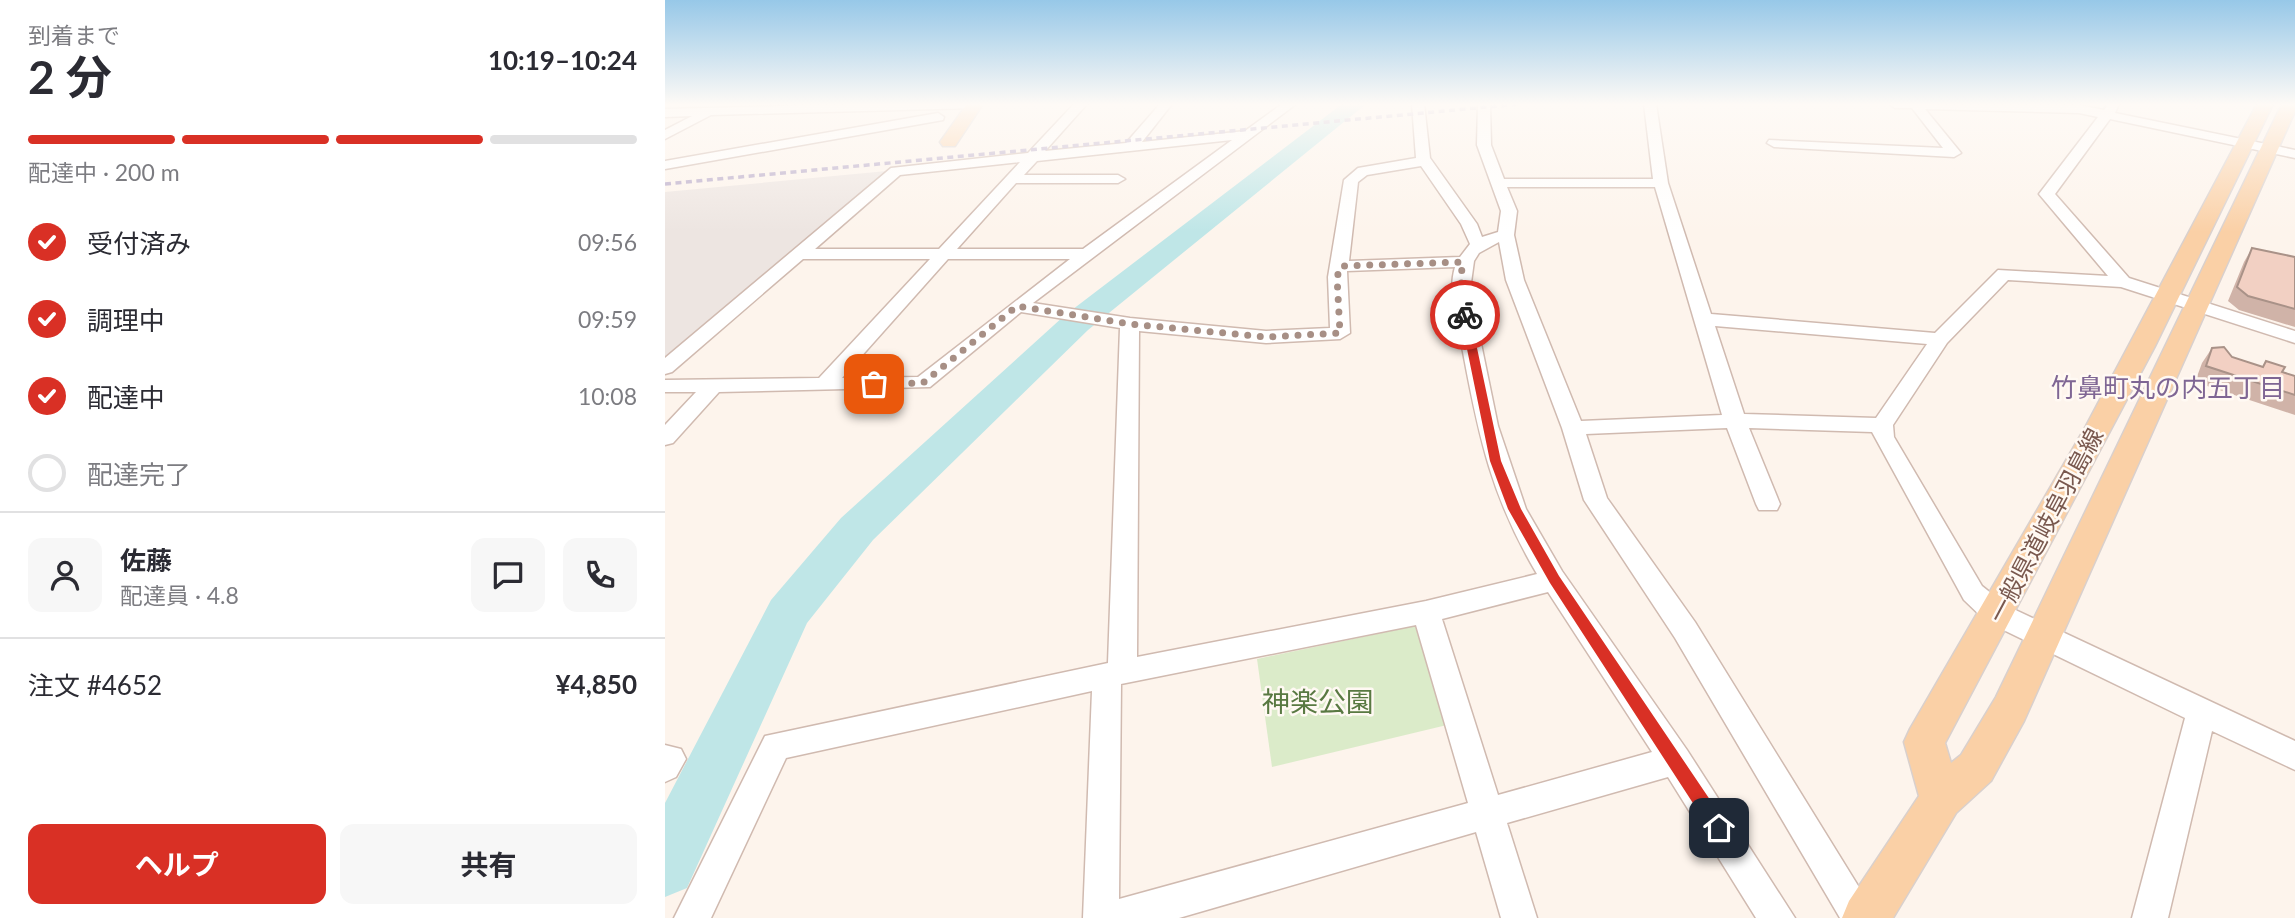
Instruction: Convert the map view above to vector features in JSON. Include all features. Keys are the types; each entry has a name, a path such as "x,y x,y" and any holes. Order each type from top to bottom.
{"main road":[{"name":"一般県道岐阜羽島線","path":"1941,799 1924,742 1997,614 2167,298 2270,149"},
{"name":"一般県道岐阜羽島線","path":"1866,918 1941,799 1976,768 2011,709 2270,149"}],"street":[{"path":"672,164 760,147"},
{"path":"824,385 1043,147"},
{"path":"665,368 896,172 1122,147"},
{"path":"665,386 923,383 1017,306 1229,147"},
{"path":"1423,147 1425,162 1480,244"},
{"path":"1485,147 1501,183 1509,211 1506,235 1515,280 1573,428 1596,500 1685,630 1860,918"},
{"path":"1656,147 1661,183 1702,319 1735,421 1769,505"},
{"path":"1843,147 1954,153 1949,147"},
{"path":"2083,147 2047,194 2123,282"},
{"path":"1017,306 1075,316 1266,337 1340,333 1337,277 1341,266 1351,180 1363,171 1425,162"},
{"path":"1013,179 1118,179"},
{"path":"1501,183 1661,183"},
{"path":"1341,266 1462,262 1480,244 1506,235"},
{"path":"798,254 1088,254"},
{"path":"1462,262 1461,296 1495,461 1514,509 1554,580 1676,760 1777,918"},
{"path":"2295,337 2123,282 2004,274 1940,339 1882,425 1883,438 1973,593 1997,614 2295,757"},
{"path":"1702,319 1940,339"},
{"path":"1101,918 1114,674 1119,321"},
{"path":"665,438 713,386"},
{"path":"1573,428 1735,421 1882,425"},
{"path":"692,918 776,746 1114,674 1426,612 1554,580"},
{"path":"1426,612 1518,918"},
{"path":"2150,918 2202,712"},
{"path":"665,759 670,759 665,767"},
{"path":"1117,918 1676,760"}],"shaded area":[{"path":"887,171 882,177 665,362 665,192"}],"green space":[{"name":"神楽公園","path":"1415,626 1447,725 1272,767 1257,659"}],"building":[{"path":"2252,248 2295,257 2295,309 2248,296 2237,287"},
{"path":"2224,347 2232,357 2263,367 2266,361 2285,367 2282,372 2295,376 2295,395 2206,366 2212,348"}],"waterway":[{"path":"665,866 788,613 857,529 1076,323 1300,147"}],"railway":[{"path":"665,184 1062,147"}],"way so far":[{"path":"874,384 923,383 1017,306 1130,324 1266,337 1340,333 1337,277 1341,266 1462,262 1461,296 1465,315"}],"district":[{"name":"竹鼻町丸の内五丁目","path":"2168,387"}],"route":[{"path":"1465,315 1495,461 1514,509 1554,580 1719,828"}]}
